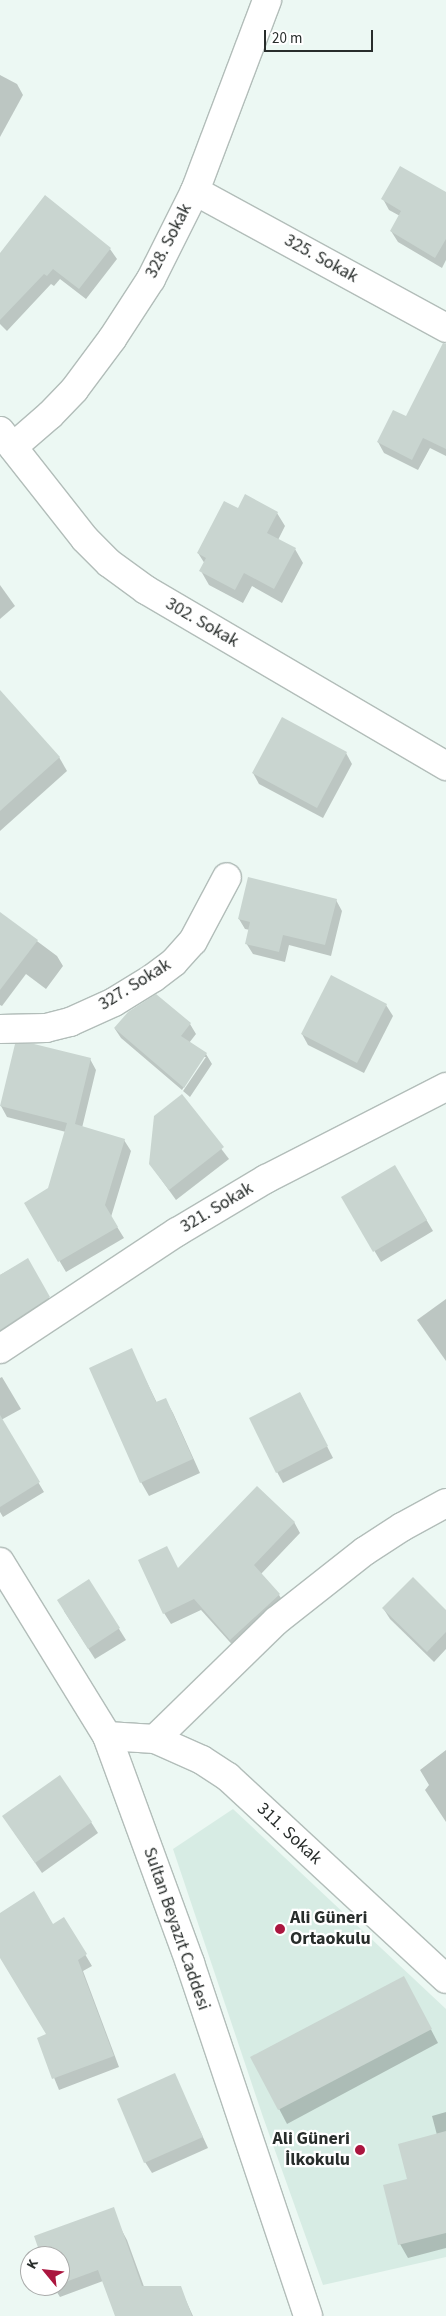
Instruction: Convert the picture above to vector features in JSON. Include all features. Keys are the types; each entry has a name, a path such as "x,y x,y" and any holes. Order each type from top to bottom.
{"street":[{"name":"328. Sokak","path":"6,439 50,415 74,390 112,339 151,279 195,191 267,0"},
{"name":"325. Sokak","path":"195,191 446,328"},
{"name":"302. Sokak","path":"6,439 85,539 109,563 155,595 446,766"},
{"name":"327. Sokak","path":"0,1029 46,1028 70,1022 114,1002 153,978 174,962 193,941 227,877"},
{"name":"321. Sokak","path":"0,1349 177,1232 266,1179 446,1087"},
{"path":"155,1739 283,1615 365,1551 402,1527 446,1503"},
{"name":"Sultan Beyazıt Caddesi","path":"0,1562 107,1736 190,1963 308,2316"},
{"name":"311. Sokak","path":"107,1736 155,1739 202,1760 228,1777 446,1979"}],"shaded area":[{"path":"233,1809 446,2009 446,2257 323,2285 263,2117 173,1849"}],"building":[{"path":"400,166 446,192 446,239 435,258 390,231 401,211 381,199"},
{"path":"45,195 111,248 79,289 53,269 47,276 44,274 0,320 0,253"},
{"path":"443,343 446,344 446,449 423,438 412,460 377,442 393,410 406,416"},
{"path":"245,494 278,512 267,533 296,548 274,589 244,573 235,590 199,571 206,558 197,553 224,501 238,508"},
{"path":"0,690 60,757 0,811"},
{"path":"282,717 347,752 317,808 252,773"},
{"path":"248,877 337,899 325,945 283,935 279,952 245,944 250,922 238,919"},
{"path":"0,912 38,940 0,990"},
{"path":"331,975 387,1004 357,1063 301,1034"},
{"path":"156,994 191,1023 181,1036 207,1053 184,1088 114,1028 128,1012"},
{"path":"15,1044 34,1044 91,1058 75,1124 125,1139 105,1205 118,1227 58,1262 24,1203 48,1188 67,1123 0,1106"},
{"path":"182,1094 224,1147 169,1190 149,1164 154,1116"},
{"path":"395,1165 427,1220 373,1252 341,1197"},
{"path":"28,1258 50,1297 0,1330 0,1275"},
{"path":"132,1348 156,1402 166,1398 193,1459 140,1483 89,1368"},
{"path":"300,1392 328,1446 276,1473 249,1418"},
{"path":"0,1415 40,1482 0,1507"},
{"path":"257,1486 295,1522 254,1565 280,1594 230,1640 194,1599 163,1614 138,1560 167,1546 178,1568"},
{"path":"413,1577 446,1610 446,1632 427,1652 382,1608"},
{"path":"89,1579 120,1628 88,1649 57,1600"},
{"path":"60,1775 92,1822 35,1863 2,1816"},
{"path":"34,1891 53,1924 64,1917 87,1954 78,1960 114,2056 52,2079 37,2038 46,2034 0,1958 0,1913"},
{"path":"404,1976 432,2029 278,2110 250,2057"},
{"path":"175,2073 203,2137 144,2163 117,2099"},
{"path":"446,2131 446,2233 398,2245 383,2185 407,2179 398,2144"},
{"path":"114,2207 142,2286 181,2286 192,2316 115,2316 98,2270 70,2280 70,2246 38,2246 34,2236"}],"place":[{"name":"Ali Güneri Ortaokulu","path":"280,1929"},
{"name":"Ali Güneri İlkokulu","path":"360,2150"}]}
